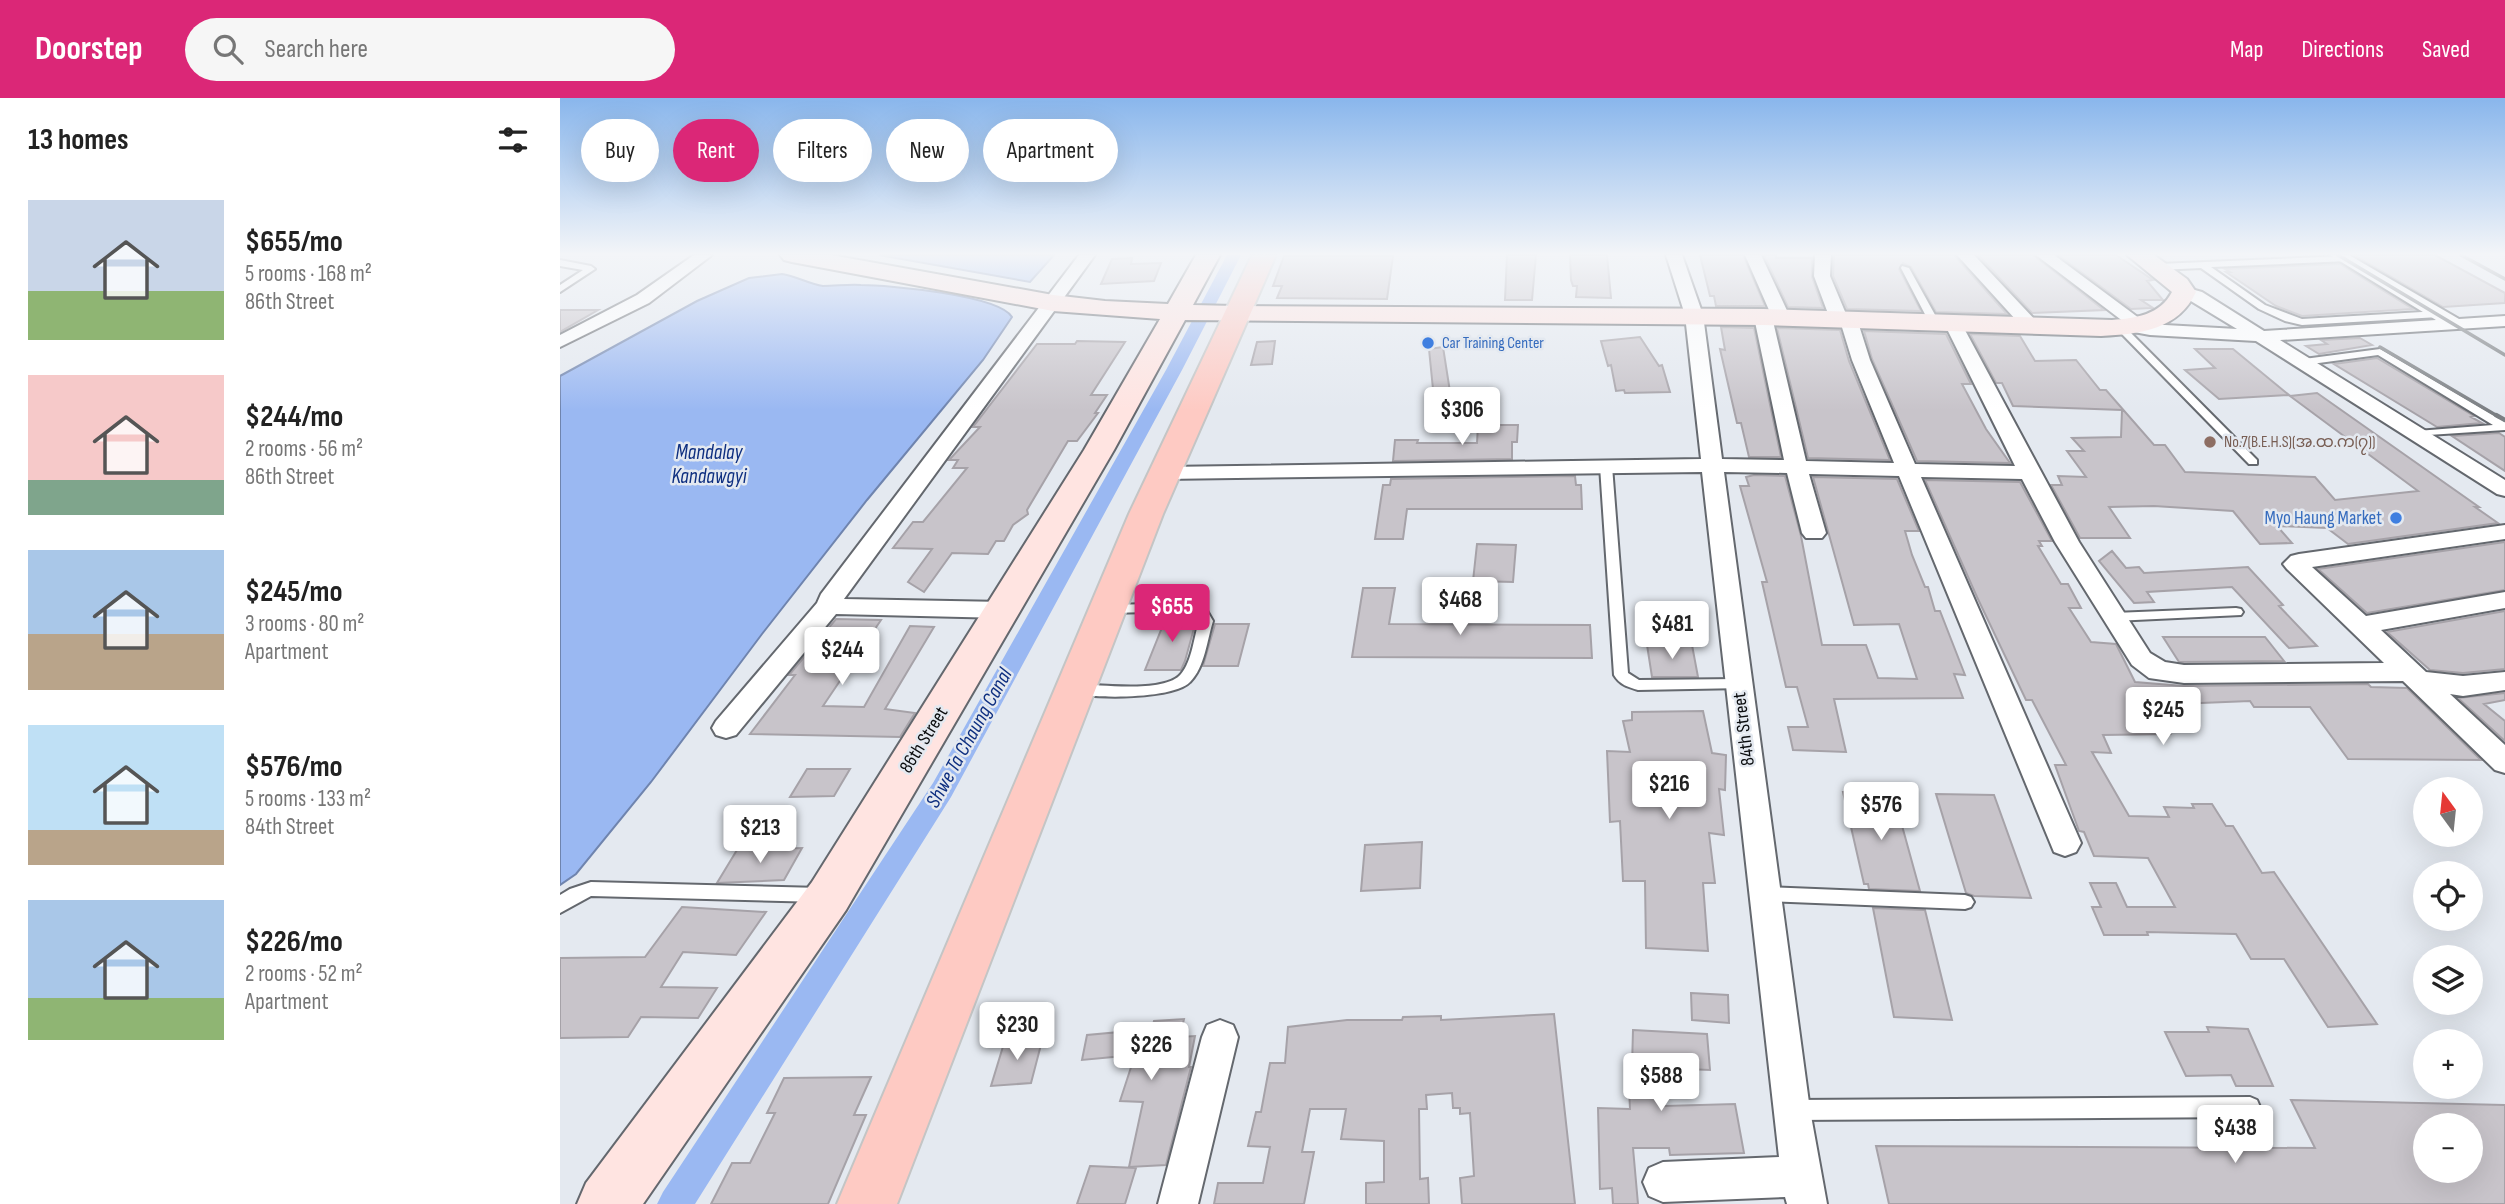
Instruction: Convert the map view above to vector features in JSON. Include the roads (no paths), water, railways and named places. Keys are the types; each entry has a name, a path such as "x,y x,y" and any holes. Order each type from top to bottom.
{"main road":[{"path":"867,1204 1164,473 1237,307"}],"street":[{"path":"560,342 628,307"},
{"path":"726,728 830,605 834,594 1050,307"},
{"path":"1084,307 1233,314 1693,315 2032,327 2130,326 2150,330 2263,336 2446,319 2505,321"},
{"name":"86th Street","path":"607,1204 829,896 1004,610 1180,307"},
{"name":"84th Street","path":"1690,307 1713,465 1791,1110 1805,1190"},
{"path":"1769,307 1796,466 1814,533"},
{"path":"1837,307 1908,468 2065,843"},
{"path":"2013,307 2032,327"},
{"path":"2107,307 2130,326"},
{"path":"2130,326 2169,313 2175,307"},
{"path":"2214,307 2505,489"},
{"path":"2425,307 2446,319"},
{"path":"1943,323 2067,542 2141,659 2158,671 2184,674 2414,677 2463,686 2505,681"},
{"path":"1164,473 1713,465 2029,473"},
{"path":"2505,531 2299,561 2295,564 2505,762"},
{"path":"2359,626 2505,600"},
{"path":"830,605 1004,610"},
{"path":"1178,1204 1220,1037"},
{"path":"1663,1182 1805,1190"}],"lane":[{"path":"1932,307 1943,323"},
{"path":"2262,307 2284,319 2302,322 2446,319"},
{"path":"2130,326 2253,462"},
{"path":"2304,362 2380,352 2505,427 2417,434"},
{"path":"1606,467 1621,675 1627,681 1638,685 1739,684"},
{"path":"1076,689 1155,690 1176,686 1186,678 1206,621 1201,612 1188,607 1108,609"},
{"path":"2114,617 2236,612"},
{"path":"560,905 576,894 591,889 829,896"},
{"path":"1763,894 1965,902"},
{"path":"1791,1110 2250,1107"}],"water":[{"name":"Mandalay Kandawgyi","path":"687,307 997,307 1012,317 983,360 867,500 651,782 576,874 560,885 560,376"}],"waterway":[{"name":"Shwe Ta Chaung Canal","path":"675,1204 942,790 1207,307"}],"railway":[{"path":"2424,307 2505,355"},
{"path":"2380,347 2499,417"},
{"path":"2496,415 2505,420"}],"place":[{"name":"Car Training Center","path":"1428,343"},
{"name":"No.7(B.E.H.S)(အ.ထ.က(၇))","path":"2210,442"},
{"name":"Myo Haung Market","path":"2396,518"}]}
